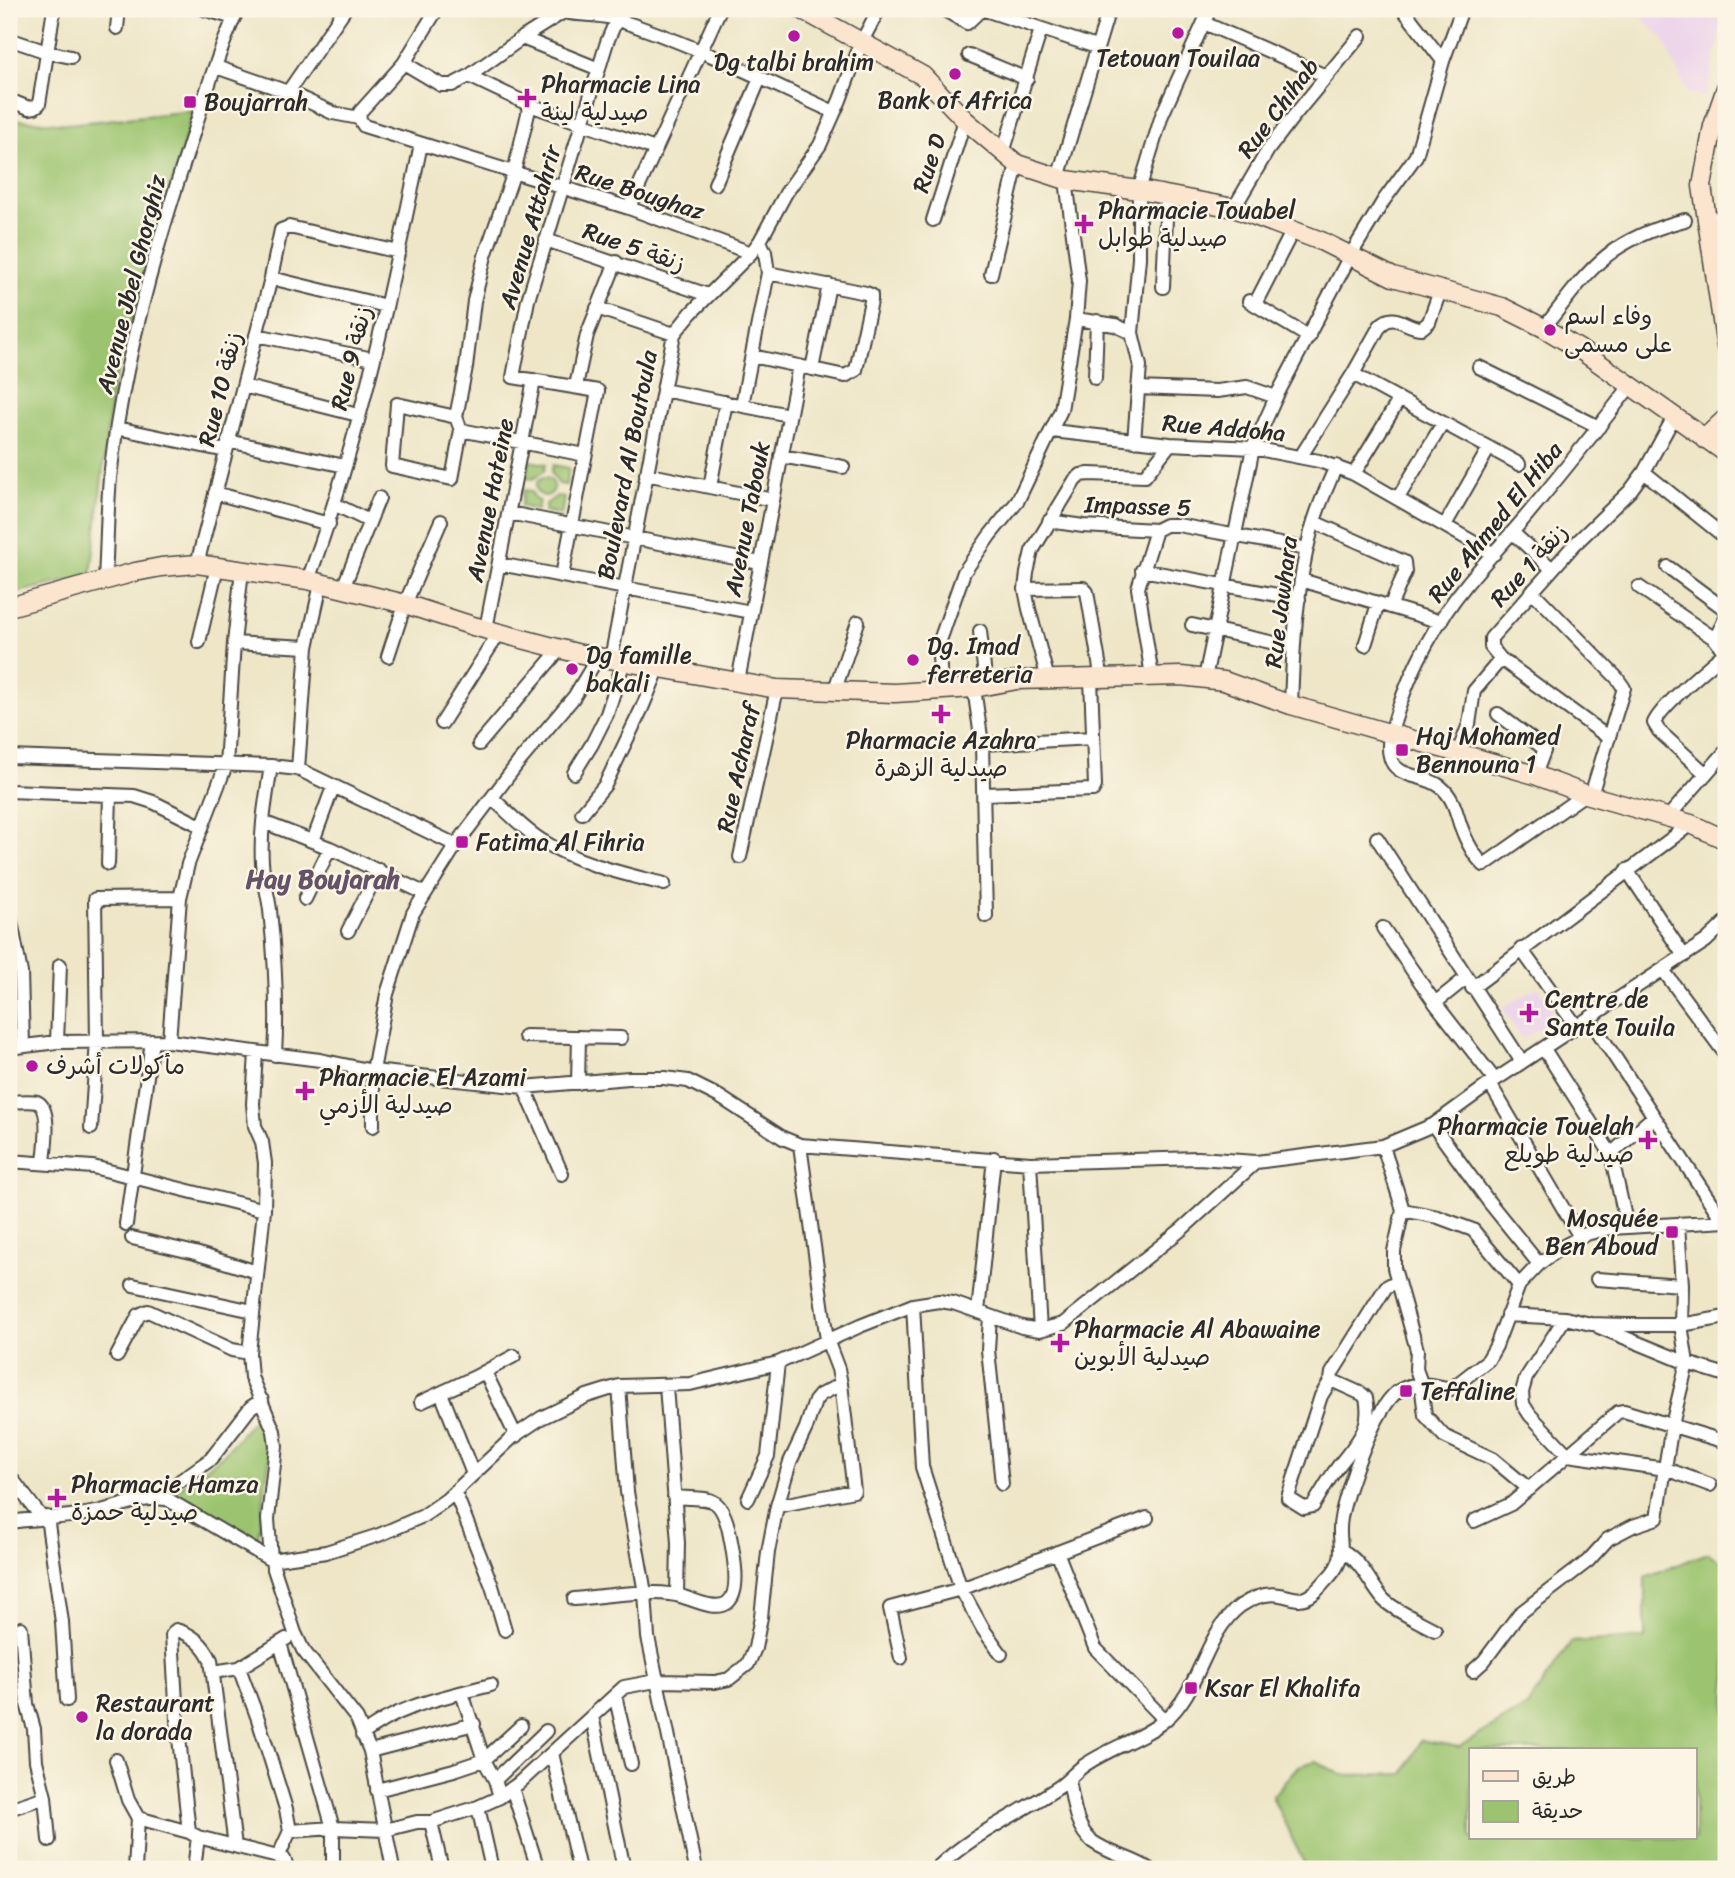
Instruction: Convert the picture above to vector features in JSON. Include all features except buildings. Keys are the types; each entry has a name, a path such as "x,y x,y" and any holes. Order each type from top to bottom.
{"street":[{"path":"9,100 29,108 37,106 41,96 54,9"},
{"path":"117,28 119,9"},
{"path":"204,9 236,14"},
{"path":"288,92 345,9"},
{"path":"359,118 360,112 404,63 437,9"},
{"path":"629,208 720,9"},
{"path":"801,9 923,76 965,120 1010,158 1062,179 1234,208 1293,230 1394,277 1502,307 1544,328 1675,415 1726,453"},
{"name":"Boulevard Al Boutoula","path":"611,659 674,334 760,241 786,192 820,145 861,43 879,9"},
{"path":"943,9 967,23 982,9 1096,47"},
{"path":"942,690 938,646 964,572 1017,502 1061,410 1076,318 1079,281 1062,179 1096,47 1109,9"},
{"path":"1134,441 1140,366 1132,333 1139,258 1139,190 1162,115 1210,9"},
{"path":"1403,9 1443,61"},
{"path":"1205,678 1253,448 1276,397 1350,256 1384,200 1416,156 1443,61 1462,9"},
{"path":"404,63 443,85 459,82 557,11 618,14 834,112"},
{"name":"Avenue Jbel Ghorghiz","path":"105,579 110,479 135,338 162,228 236,14"},
{"name":"Avenue Attahrir","path":"534,380 513,377 528,300 618,14"},
{"path":"1204,23 1326,76"},
{"path":"991,274 1010,158 1041,29"},
{"name":"Rue Chihab","path":"1234,208 1268,150 1360,36"},
{"path":"522,38 600,69"},
{"path":"9,39 71,57"},
{"path":"969,55 1027,79"},
{"name":"Rue Boughaz","path":"216,67 288,92 333,113 359,118 364,127 629,208 751,253"},
{"path":"469,76 530,105 655,149"},
{"path":"715,184 760,78"},
{"path":"1726,88 1713,126 1703,176 1703,196 1726,348"},
{"path":"530,105 514,172 485,256 477,290 458,424 452,479 392,466 397,404 458,424 523,442 585,455"},
{"name":"Rue D","path":"933,220 965,120"},
{"name":"Rue 9 زنقة","path":"298,769 314,582 386,306 421,144"},
{"path":"1163,287 1167,195"},
{"path":"1708,220 1726,217"},
{"path":"1544,328 1598,261 1643,233 1685,220"},
{"name":"Rue 10 زنقة","path":"197,564 271,278 279,232 285,227 399,252"},
{"path":"1293,230 1252,302 1309,337"},
{"name":"Rue 5 زنقة","path":"546,240 708,295"},
{"path":"742,405 768,274 765,252 760,241"},
{"path":"576,386 587,335 616,262"},
{"path":"752,356 845,376 856,370 871,300 871,295 866,293 768,274"},
{"path":"271,278 386,306"},
{"name":"Avenue Tabouk","path":"738,681 789,415 806,368 829,285"},
{"path":"1301,456 1384,322 1397,319 1415,328 1422,328 1429,322 1440,291"},
{"path":"597,308 674,334"},
{"path":"1076,318 1115,324 1132,333"},
{"path":"1095,378 1097,321"},
{"path":"256,335 373,359"},
{"path":"1479,367 1599,427"},
{"path":"1353,374 1519,464"},
{"path":"534,380 598,391 562,576"},
{"name":"Avenue Hateine","path":"492,631 499,564 534,380"},
{"name":"Rue Ahmed El Hiba","path":"1391,733 1404,693 1441,622 1465,586 1513,533 1631,385"},
{"path":"243,386 358,415"},
{"path":"1138,388 1217,391 1247,387 1276,397"},
{"path":"663,390 789,415"},
{"path":"1354,474 1399,400"},
{"path":"710,487 726,402"},
{"name":"Rue 1 زنقة","path":"1501,659 1490,647 1490,641 1552,569 1630,491 1675,415"},
{"path":"1704,439 1726,418"},
{"path":"1398,498 1443,424"},
{"path":"117,428 345,466"},
{"name":"Rue Addoha","path":"1052,431 1134,441 1253,448 1301,456 1354,474 1494,554"},
{"path":"1048,679 1025,589 1032,551 1067,490 1081,475 1145,476 1170,444"},
{"path":"1445,525 1489,448"},
{"path":"781,456 843,467"},
{"name":"Rue Jawhara","path":"1291,705 1293,647 1301,580 1314,522 1336,466"},
{"path":"1644,471 1726,538"},
{"path":"646,474 772,500"},
{"path":"215,493 329,524"},
{"path":"344,588 379,498"},
{"path":"334,504 369,521"},
{"path":"509,513 760,563"},
{"path":"388,656 405,604 441,521"},
{"name":"Impasse 5","path":"1049,521 1083,526 1156,530 1166,525 1178,525 1307,550"},
{"path":"1314,522 1404,562 1405,572 1365,645"},
{"path":"1152,677 1139,600 1139,580 1156,530"},
{"path":"1513,533 1552,569"},
{"path":"9,607 105,579 161,567 197,564 344,588 560,649 777,689 895,693 980,687 1017,680 1205,678 1224,681 1291,705 1535,775 1724,836"},
{"path":"499,564 751,612"},
{"path":"200,642 217,567"},
{"path":"1668,567 1726,610"},
{"path":"169,1041 180,898 201,826 226,765 242,570"},
{"path":"1142,570 1299,599"},
{"path":"1301,580 1441,622"},
{"path":"1639,587 1714,639 1726,653 1658,716 1654,723 1659,731 1706,774"},
{"path":"984,794 1093,790 1095,786 1093,738 1096,679 1087,592 1083,588 1025,589"},
{"path":"1391,733 1389,752 1393,765 1399,771 1433,782 1444,789 1452,801 1469,843 1483,865 1588,794 1624,691 1617,678 1532,592"},
{"path":"1714,639 1726,617"},
{"path":"834,692 858,622"},
{"path":"1192,625 1293,647"},
{"path":"442,723 492,631"},
{"path":"980,631 986,916"},
{"path":"234,643 307,647"},
{"path":"479,744 560,649"},
{"path":"574,773 607,714 611,659"},
{"path":"373,1126 373,1071 387,994 409,926 424,893 492,798 573,697 611,659"},
{"path":"1458,753 1469,724 1474,691 1501,659 1609,738"},
{"path":"582,813 605,785 659,667"},
{"name":"Rue Acharaf","path":"740,857 777,689"},
{"path":"1498,715 1544,749 1535,775"},
{"path":"982,744 1093,738"},
{"path":"1668,817 1726,751"},
{"path":"9,757 298,769 456,845"},
{"path":"271,766 263,821 262,864 273,950 275,1055"},
{"path":"313,841 333,787"},
{"path":"9,791 134,796 201,826"},
{"path":"108,864 110,795"},
{"path":"492,798 539,839 589,865 664,884"},
{"path":"263,821 330,848 424,893"},
{"path":"1434,1003 1521,949 1691,824"},
{"path":"1377,838 1420,901 1521,1062"},
{"path":"305,899 330,848"},
{"path":"348,931 379,870"},
{"path":"1627,870 1685,956"},
{"path":"91,1128 97,1041 95,899 180,898"},
{"path":"9,911 13,955 21,973 23,1045"},
{"path":"9,1048 57,1042 169,1041 373,1071 524,1087 664,1078 688,1081 720,1097 783,1138 800,1145 994,1158 1030,1163 1198,1158 1256,1162 1383,1146 1433,1125 1521,1062 1685,956 1721,938 1726,922"},
{"path":"1383,928 1492,1082 1580,1237"},
{"path":"1521,949 1577,1027"},
{"path":"57,1042 60,965"},
{"path":"1663,970 1726,1055"},
{"path":"936,1869 951,1854 980,1833 1069,1780 1081,1767 1165,1720 1178,1706 1216,1634 1228,1617 1256,1597 1276,1594 1301,1600 1310,1596 1341,1560 1340,1519 1354,1471 1381,1412 1397,1390 1421,1383 1451,1389 1488,1360 1519,1285 1539,1264 1580,1237 1599,1231 1627,1226 1678,1226 1725,1221 1590,1018"},
{"path":"525,1036 621,1038"},
{"path":"578,1083 579,1037"},
{"path":"126,1224 152,1041"},
{"path":"1544,1049 1611,1154 1627,1226"},
{"path":"256,1052 253,1104 255,1126 262,1142 265,1163 264,1210 249,1353 251,1377 274,1431 276,1446 268,1518 271,1560 295,1633 315,1668 351,1710 370,1751 393,1869"},
{"path":"524,1087 562,1174"},
{"path":"9,1102 38,1102 42,1106 47,1117 44,1162"},
{"path":"1611,1154 1654,1116"},
{"path":"1433,1125 1489,1202 1539,1264"},
{"path":"777,1506 853,1490 841,1384 827,1340 800,1145"},
{"path":"1383,1146 1403,1210 1394,1251 1394,1268 1413,1331 1417,1350 1416,1369 1421,1383 1425,1415 1444,1436 1493,1459 1529,1489"},
{"path":"994,1158 984,1314 1002,1484"},
{"path":"9,1161 93,1167 264,1210"},
{"path":"9,1522 97,1512 148,1498 167,1499 271,1560 326,1552 379,1535 423,1516 455,1492 516,1436 541,1418 587,1396 619,1387 690,1384 778,1363 914,1305 939,1301 953,1303 1022,1327 1040,1330 1063,1324 1182,1229 1256,1162"},
{"path":"1030,1163 1040,1330"},
{"path":"1403,1210 1438,1217 1473,1230 1519,1285"},
{"path":"1473,1671 1484,1661 1519,1614 1588,1561 1608,1539 1633,1526 1657,1518 1672,1425 1687,1363 1681,1325 1682,1285 1678,1226"},
{"path":"132,1238 257,1272"},
{"path":"1597,1279 1682,1285"},
{"path":"1331,1380 1366,1398 1366,1430 1313,1506 1304,1508 1288,1497 1321,1396 1331,1380 1332,1373 1386,1287 1397,1281"},
{"path":"133,1285 253,1311"},
{"path":"914,1305 922,1467 961,1588 983,1629 1001,1654"},
{"path":"117,1356 139,1315 148,1311 232,1350 249,1353"},
{"path":"1507,1315 1565,1318 1591,1324 1687,1363 1726,1375"},
{"path":"1591,1324 1681,1325 1726,1317"},
{"path":"1565,1318 1526,1378 1522,1392 1523,1404 1530,1415 1567,1455 1667,1469 1710,1485"},
{"path":"421,1402 514,1356"},
{"path":"748,1499 768,1456 778,1363"},
{"path":"485,1372 516,1436"},
{"path":"290,1831 333,1828 385,1830 417,1822 431,1822 478,1807 512,1788 615,1695 632,1684 656,1681 715,1682 729,1679 748,1664 755,1648 761,1617 768,1552 777,1506 790,1462 806,1429 815,1401 820,1395 841,1384"},
{"path":"666,1386 678,1543 677,1595"},
{"path":"619,1387 626,1492 645,1593 648,1637 695,1869"},
{"path":"441,1394 473,1474"},
{"path":"180,1481 211,1459 251,1407 262,1400"},
{"path":"1474,1521 1511,1503 1618,1412 1625,1411 1726,1441"},
{"path":"9,1475 44,1518 62,1622 67,1700"},
{"path":"455,1492 492,1587 505,1630"},
{"path":"573,1599 645,1593 677,1595 696,1603 720,1605 728,1602 735,1592 735,1557 723,1509 714,1500 674,1497"},
{"path":"901,1658 890,1608 961,1588 1147,1518"},
{"path":"1341,1550 1350,1554 1364,1570 1385,1601 1435,1630"},
{"path":"1057,1552 1095,1648 1165,1720"},
{"path":"20,1628 27,1704 34,1729 36,1761 45,1797 49,1840"},
{"path":"194,1869 193,1834 177,1719 173,1631 188,1633 203,1647 211,1660 235,1846"},
{"path":"213,1672 239,1668 295,1633"},
{"path":"280,1643 333,1828 333,1869"},
{"path":"239,1668 286,1809 290,1831 278,1857"},
{"path":"362,1735 391,1714 425,1705 446,1695 491,1685"},
{"path":"462,1693 484,1760 495,1780 500,1797"},
{"path":"615,1695 631,1763"},
{"path":"592,1716 624,1869"},
{"path":"370,1751 474,1724"},
{"path":"377,1790 484,1760 521,1726"},
{"path":"495,1780 546,1731"},
{"path":"552,1754 579,1869"},
{"path":"116,1760 128,1800 138,1818 135,1869"},
{"path":"1069,1780 1077,1817 1085,1833 1094,1842 1149,1869"},
{"path":"512,1788 538,1869"},
{"path":"9,1809 45,1797"},
{"path":"478,1807 492,1869"},
{"path":"138,1818 284,1859 288,1869"},
{"path":"431,1822 442,1869"}],"shaded area":[{"path":"1632,9 1726,9 1706,97 1688,94 1662,37"},
{"name":"Centre de Sante Touila","path":"1538,987 1557,1017 1522,1039 1502,1008"}],"green space":[{"path":"193,111 112,389 91,576 9,594 9,119 68,124"},
{"path":"529,461 546,464 544,471 533,479 526,478"},
{"path":"553,465 569,468 566,485 559,484 551,473"},
{"path":"541,478 549,478 554,487 552,494 541,496 536,491 536,483"},
{"path":"524,490 531,491 539,501 537,510 521,506"},
{"path":"557,496 564,498 561,515 545,511 546,504"},
{"path":"261,1411 271,1446 258,1538 171,1494 223,1455"},
{"path":"1708,1553 1726,1565 1726,1869 1307,1869 1272,1797 1298,1766 1316,1761 1342,1775 1403,1774 1421,1740 1459,1747 1527,1706 1571,1642 1645,1638 1645,1577"}],"place":[{"name":"Tetouan Touilaa","path":"1178,33"},
{"name":"Dg talbi brahim","path":"794,36"},
{"name":"Bank of Africa","path":"955,74"},
{"name":"Pharmacie Lina صيدلية لينة","path":"527,98"},
{"name":"Boujarrah","path":"190,102"},
{"name":"Pharmacie Touabel صيدلية طوابل","path":"1084,224"},
{"name":"وفاء اسم على مسمى","path":"1550,330"},
{"name":"Dg. Imad ferreteria","path":"913,660"},
{"name":"Dg famille bakali","path":"572,669"},
{"name":"Pharmacie Azahra صيدلية الزهرة","path":"941,714"},
{"name":"Haj Mohamed Bennouna 1","path":"1402,750"},
{"name":"Fatima Al Fihria","path":"462,842"},
{"name":"Centre de Sante Touila","path":"1529,1013"},
{"name":"مأكولات أشرف","path":"32,1066"},
{"name":"Pharmacie El Azami صيدلية الأزمي","path":"305,1091"},
{"name":"Pharmacie Touelah صيدلية طويلع","path":"1648,1140"},
{"name":"Mosquée Ben Aboud","path":"1672,1232"},
{"name":"Pharmacie Al Abawaine صيدلية الأبوين","path":"1060,1343"},
{"name":"Teffaline","path":"1406,1391"},
{"name":"Pharmacie Hamza صيدلية حمزة","path":"57,1498"},
{"name":"Ksar El Khalifa","path":"1191,1688"},
{"name":"Restaurant la dorada","path":"82,1717"}],"district":[{"name":"Hay Boujarah","path":"323,879"}]}
